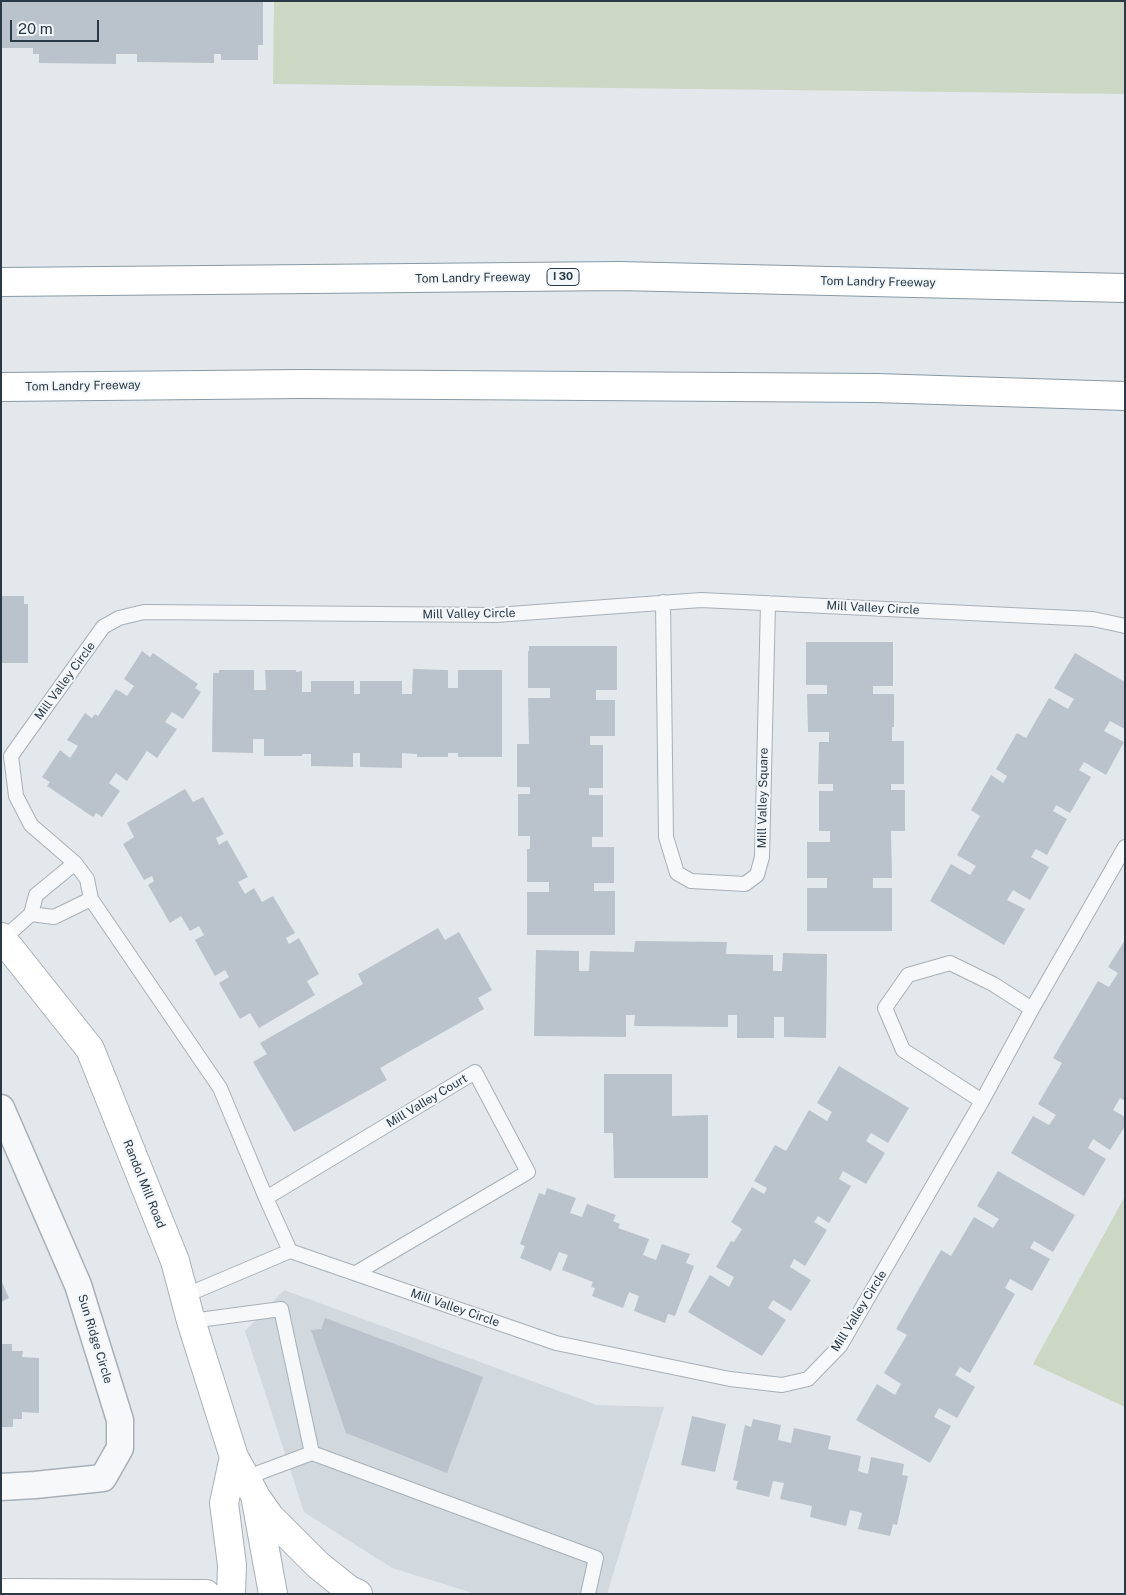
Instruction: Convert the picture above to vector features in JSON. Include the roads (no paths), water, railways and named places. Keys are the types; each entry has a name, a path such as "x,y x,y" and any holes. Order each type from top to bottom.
{"main road":[{"name":"Tom Landry Freeway","path":"1,282 619,276 1125,288"},
{"name":"Tom Landry Freeway","path":"1,387 312,384 866,388 1125,396"},
{"name":"Randol Mill Road","path":"2,939 90,1049 175,1261 188,1309 245,1476 273,1594"},
{"name":"Randol Mill Road","path":"231,1594 232,1564 224,1503 245,1476"},
{"path":"245,1476 270,1517 318,1566 348,1589 358,1594"},
{"path":"1,1593 206,1594"}],"street":[{"name":"Sun Ridge Circle","path":"1,1108 78,1284 120,1420 120,1448 103,1478 35,1485 1,1486"}],"lane":[{"name":"Mill Valley Circle","path":"1125,626 1093,619 700,600 496,615 144,612 119,618 104,626 11,756 16,796 31,825 75,863 87,879 91,899 220,1088 290,1251 556,1343 730,1379 782,1385 808,1379 840,1346 982,1101 1032,1008 1125,848"},
{"name":"Mill Valley Square","path":"663,602 666,837 677,873 691,881 745,884 757,875 762,857 768,603"},
{"path":"2,939 31,914 36,895 75,863"},
{"path":"31,914 54,917 91,899"},
{"path":"982,1101 903,1050 885,1008 908,975 950,964 993,984 1032,1008"},
{"name":"Mill Valley Court","path":"266,1198 475,1072 528,1172 356,1273"},
{"path":"188,1309 290,1251"},
{"path":"188,1309 281,1309 312,1453"},
{"path":"245,1476 312,1453 596,1558 588,1594"}]}
